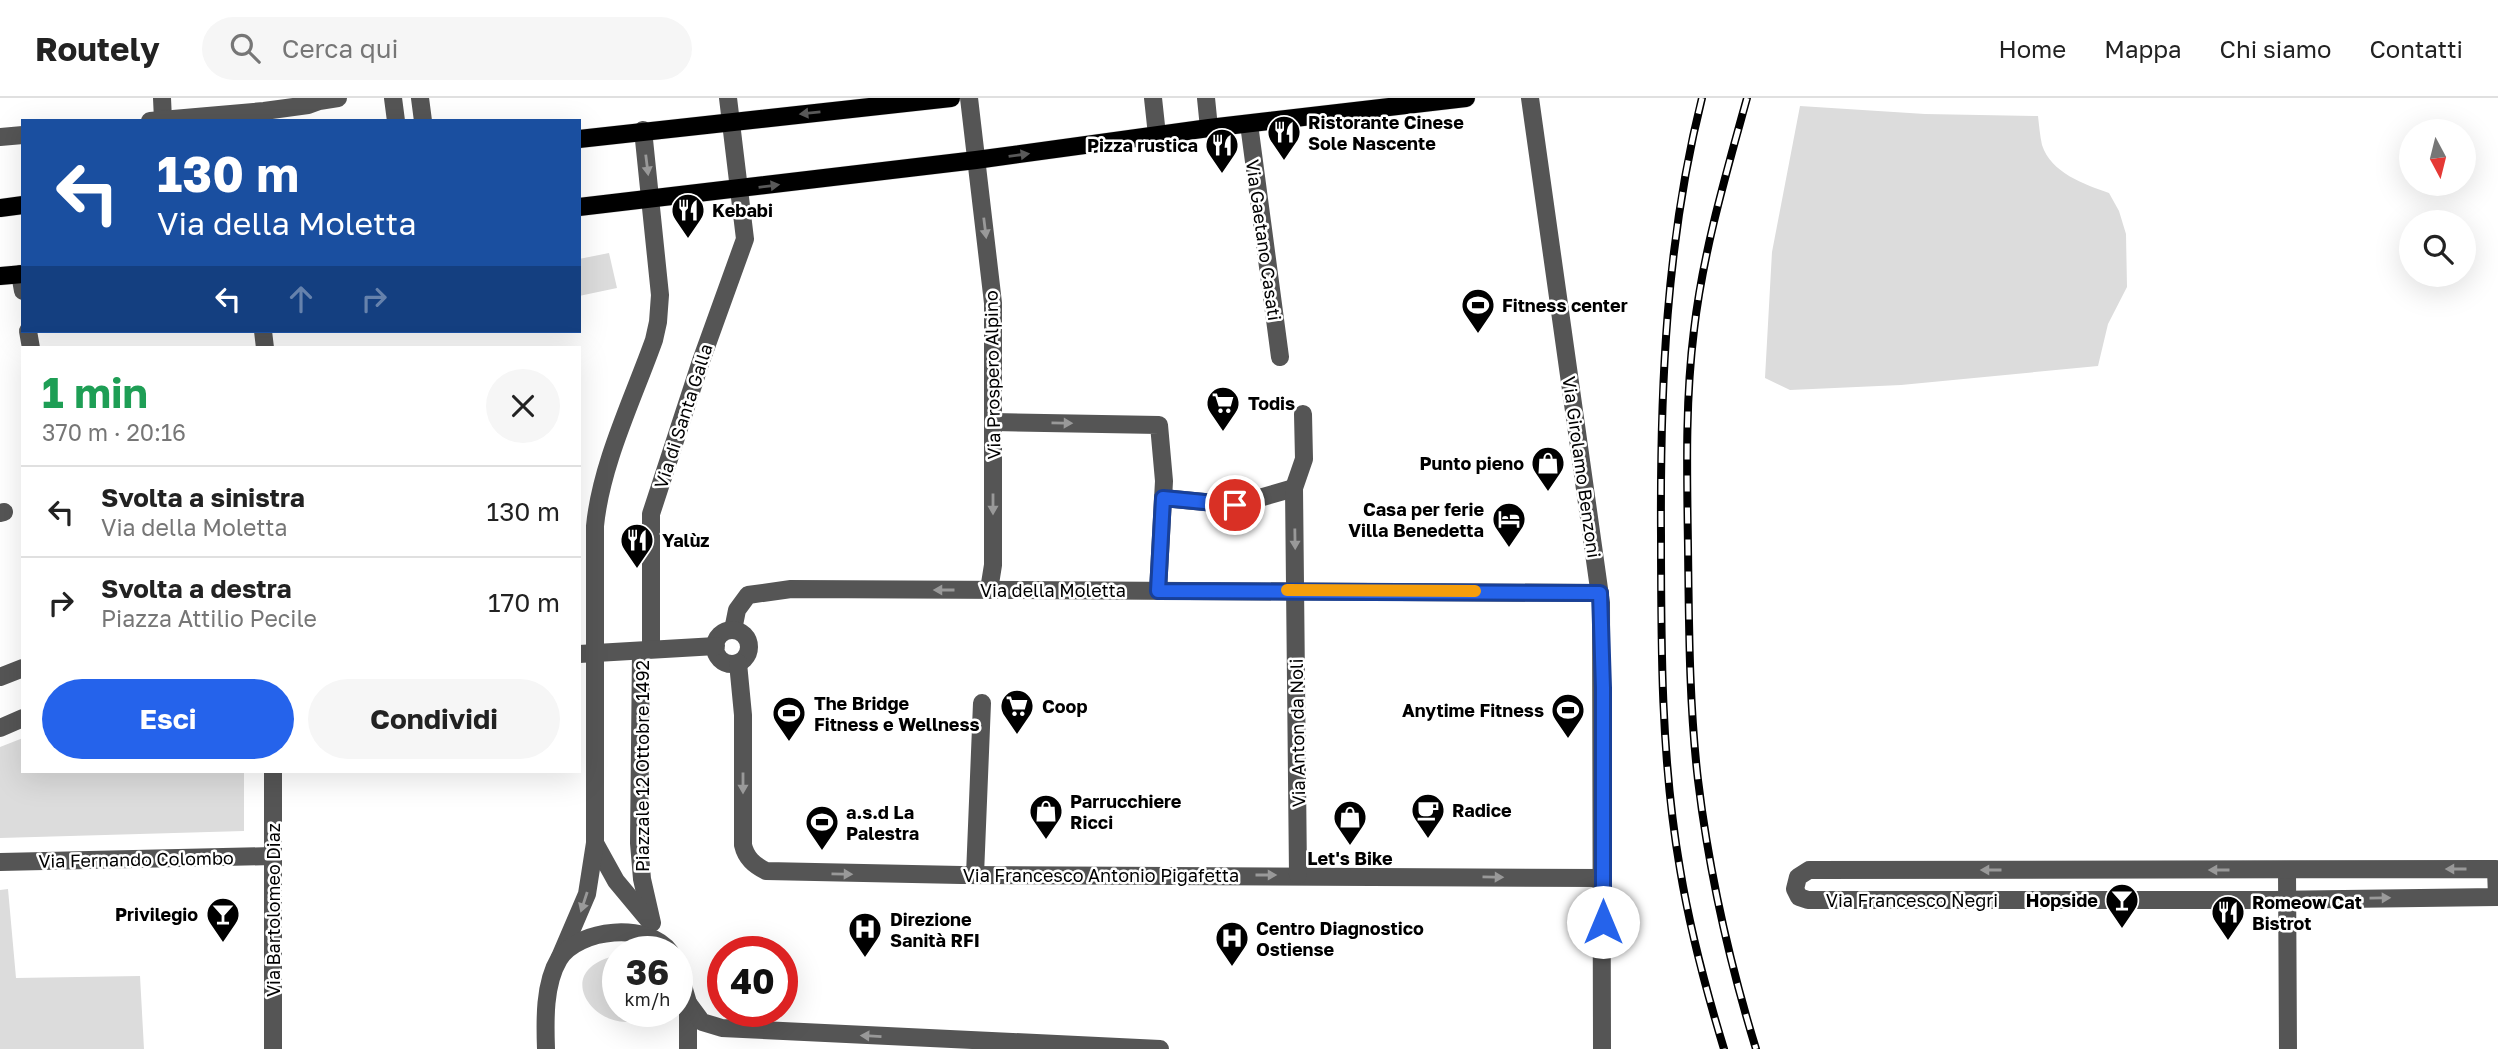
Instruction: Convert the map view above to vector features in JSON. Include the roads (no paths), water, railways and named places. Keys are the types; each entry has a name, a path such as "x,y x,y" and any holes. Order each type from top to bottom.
{"main road":[{"path":"581,139 951,98"},
{"path":"581,207 1466,98"},
{"path":"0,208 21,205"},
{"path":"0,276 21,279"}],"street":[{"path":"157,119 162,98"},
{"path":"210,119 264,116 308,105 319,99 338,98"},
{"path":"393,98 396,119"},
{"path":"420,98 423,119"},
{"name":"Via di Santa Galla","path":"646,650 651,514 701,361 745,239 728,98"},
{"name":"Via Prospero Alpino","path":"968,98 993,303 993,565 989,590"},
{"path":"1153,98 1157,135"},
{"path":"1206,98 1209,128"},
{"name":"Via Girolamo Benzoni","path":"1530,98 1600,593 1603,688 1602,1049"},
{"name":"Via Gaetano Casati","path":"1249,124 1280,357"},
{"path":"643,131 660,295 657,331 587,526 588,654 716,646"},
{"path":"0,138 21,135"},
{"name":"Via Anton da Noli","path":"1298,875 1294,488 1304,459 1303,414"},
{"path":"994,422 1159,425 1164,481 1158,591"},
{"path":"1163,498 1235,505 1294,488"},
{"name":"Via della Moletta","path":"733,630 741,601 748,595 791,589 1600,593"},
{"path":"733,630 744,635 749,645 747,655 733,664 723,661 716,652 716,646 720,636 733,630"},
{"name":"Piazzale 12 Ottobre 1492","path":"646,650 639,843 642,879 652,923"},
{"name":"Piazzale 12 Ottobre 1492","path":"546,1049 547,1002 551,980 587,894 595,843 588,654"},
{"name":"Via Francesco Antonio Pigafetta","path":"738,663 743,715 743,845 747,856 757,867 774,873 1602,878"},
{"path":"0,677 21,669"},
{"path":"975,875 982,703"},
{"path":"0,728 21,719"},
{"name":"Via Bartolomeo Diaz","path":"273,773 273,1049"},
{"name":"Piazzale 12 Ottobre 1492","path":"595,843 616,881 660,936"},
{"name":"Via Fernando Colombo","path":"0,862 272,856"},
{"name":"Via Francesco Negri","path":"2496,869 2497,897 1808,900 1799,897 1795,889 1798,877 1809,870 2496,869"},
{"path":"2287,870 2288,1049"},
{"name":"Piazzale 12 Ottobre 1492","path":"560,957 581,942 603,934 642,936"},
{"path":"693,1010 702,1022 722,1028 1160,1049"},
{"path":"688,1027 688,1049"}],"railway":[{"path":"1702,98 1680,206 1664,370 1661,480 1662,660 1669,786 1680,869 1699,960 1724,1049"},
{"path":"1747,98 1716,213 1698,301 1689,384 1687,493 1690,664 1698,780 1721,916 1756,1049"}],"place":[{"name":"Ristorante Cinese Sole Nascente","path":"1284,162"},
{"name":"Pizza rustica","path":"1222,175"},
{"name":"Kebabi","path":"688,240"},
{"name":"Fitness center","path":"1478,335"},
{"name":"Todis","path":"1223,433"},
{"name":"Punto pieno","path":"1548,493"},
{"name":"Casa per ferie Villa Benedetta","path":"1509,549"},
{"name":"Yalùz","path":"637,570"},
{"name":"Coop","path":"1017,736"},
{"name":"Anytime Fitness","path":"1568,740"},
{"name":"The Bridge Fitness e Wellness","path":"789,743"},
{"name":"Radice","path":"1428,840"},
{"name":"Parrucchiere Ricci","path":"1046,841"},
{"name":"Let's Bike","path":"1350,847"},
{"name":"a.s.d La Palestra","path":"822,852"},
{"name":"Hopside","path":"2122,930"},
{"name":"Romeow Cat Bistrot","path":"2228,942"},
{"name":"Privilegio","path":"223,944"},
{"name":"Direzione Sanità RFI","path":"865,959"},
{"name":"Centro Diagnostico Ostiense","path":"1232,968"}]}
